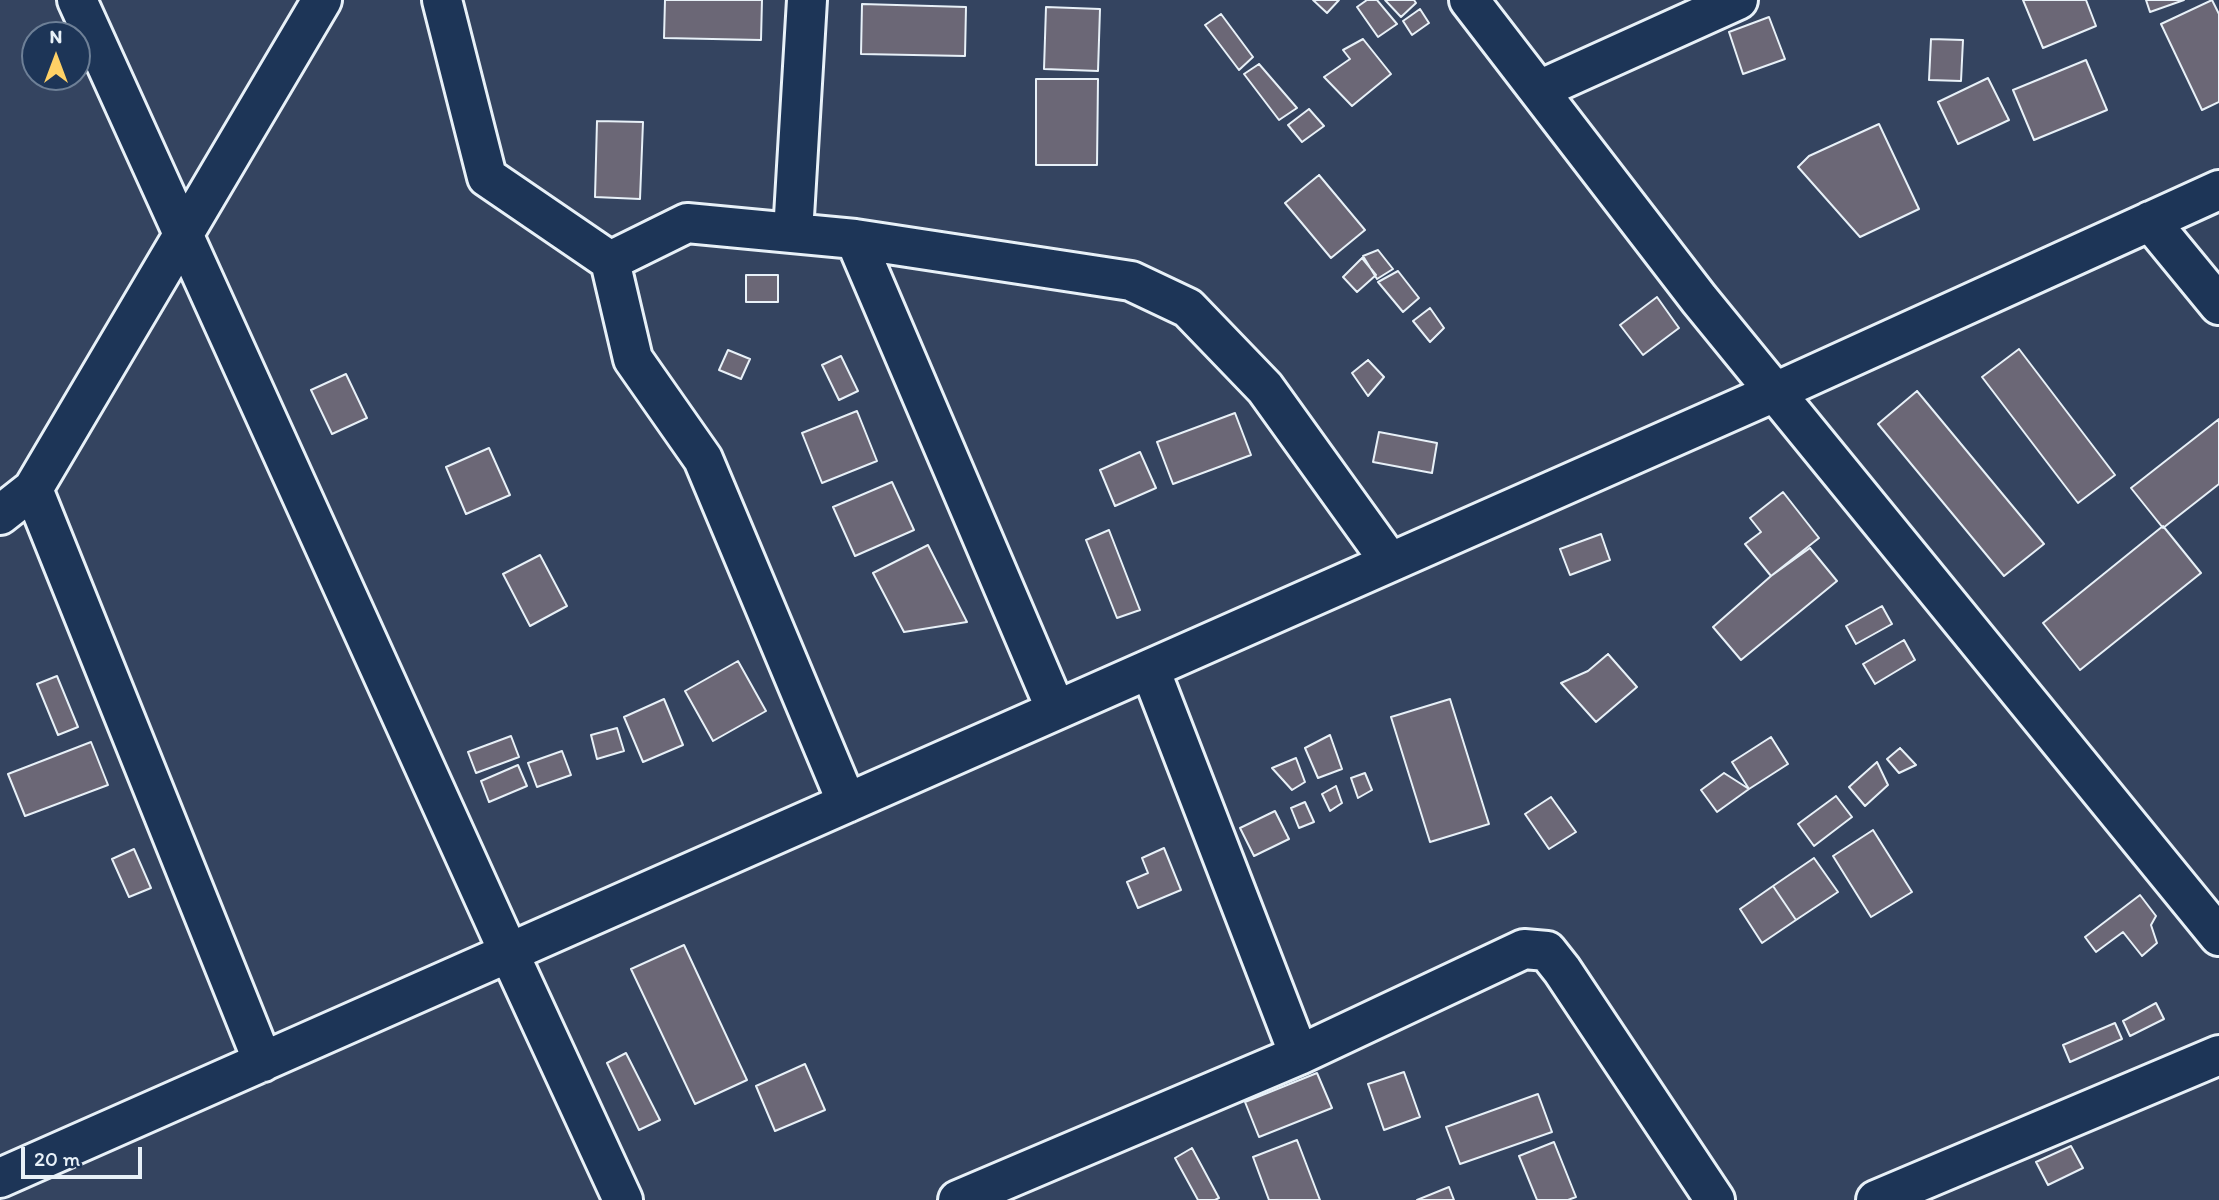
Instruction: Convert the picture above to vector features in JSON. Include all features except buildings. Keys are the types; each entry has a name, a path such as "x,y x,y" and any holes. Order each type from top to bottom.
{"street":[{"path":"77,0 623,1200"},
{"path":"0,514 33,489 322,0"},
{"path":"442,0 487,177 610,261 634,359 703,459 847,803"},
{"path":"793,233 807,0"},
{"path":"1469,0 1699,299 2219,936"},
{"path":"1539,90 1738,0"},
{"path":"3,1167 263,1062 1775,392 2219,190"},
{"path":"2150,221 2219,305"},
{"path":"610,261 687,223 855,239 1131,282 1188,308 1265,388 1390,562"},
{"path":"855,239 1056,710"},
{"path":"33,489 263,1062"},
{"path":"1150,668 1299,1055"},
{"path":"958,1200 1299,1055 1524,949 1547,951 1715,1200"},
{"path":"1876,1200 2219,1055"}]}
